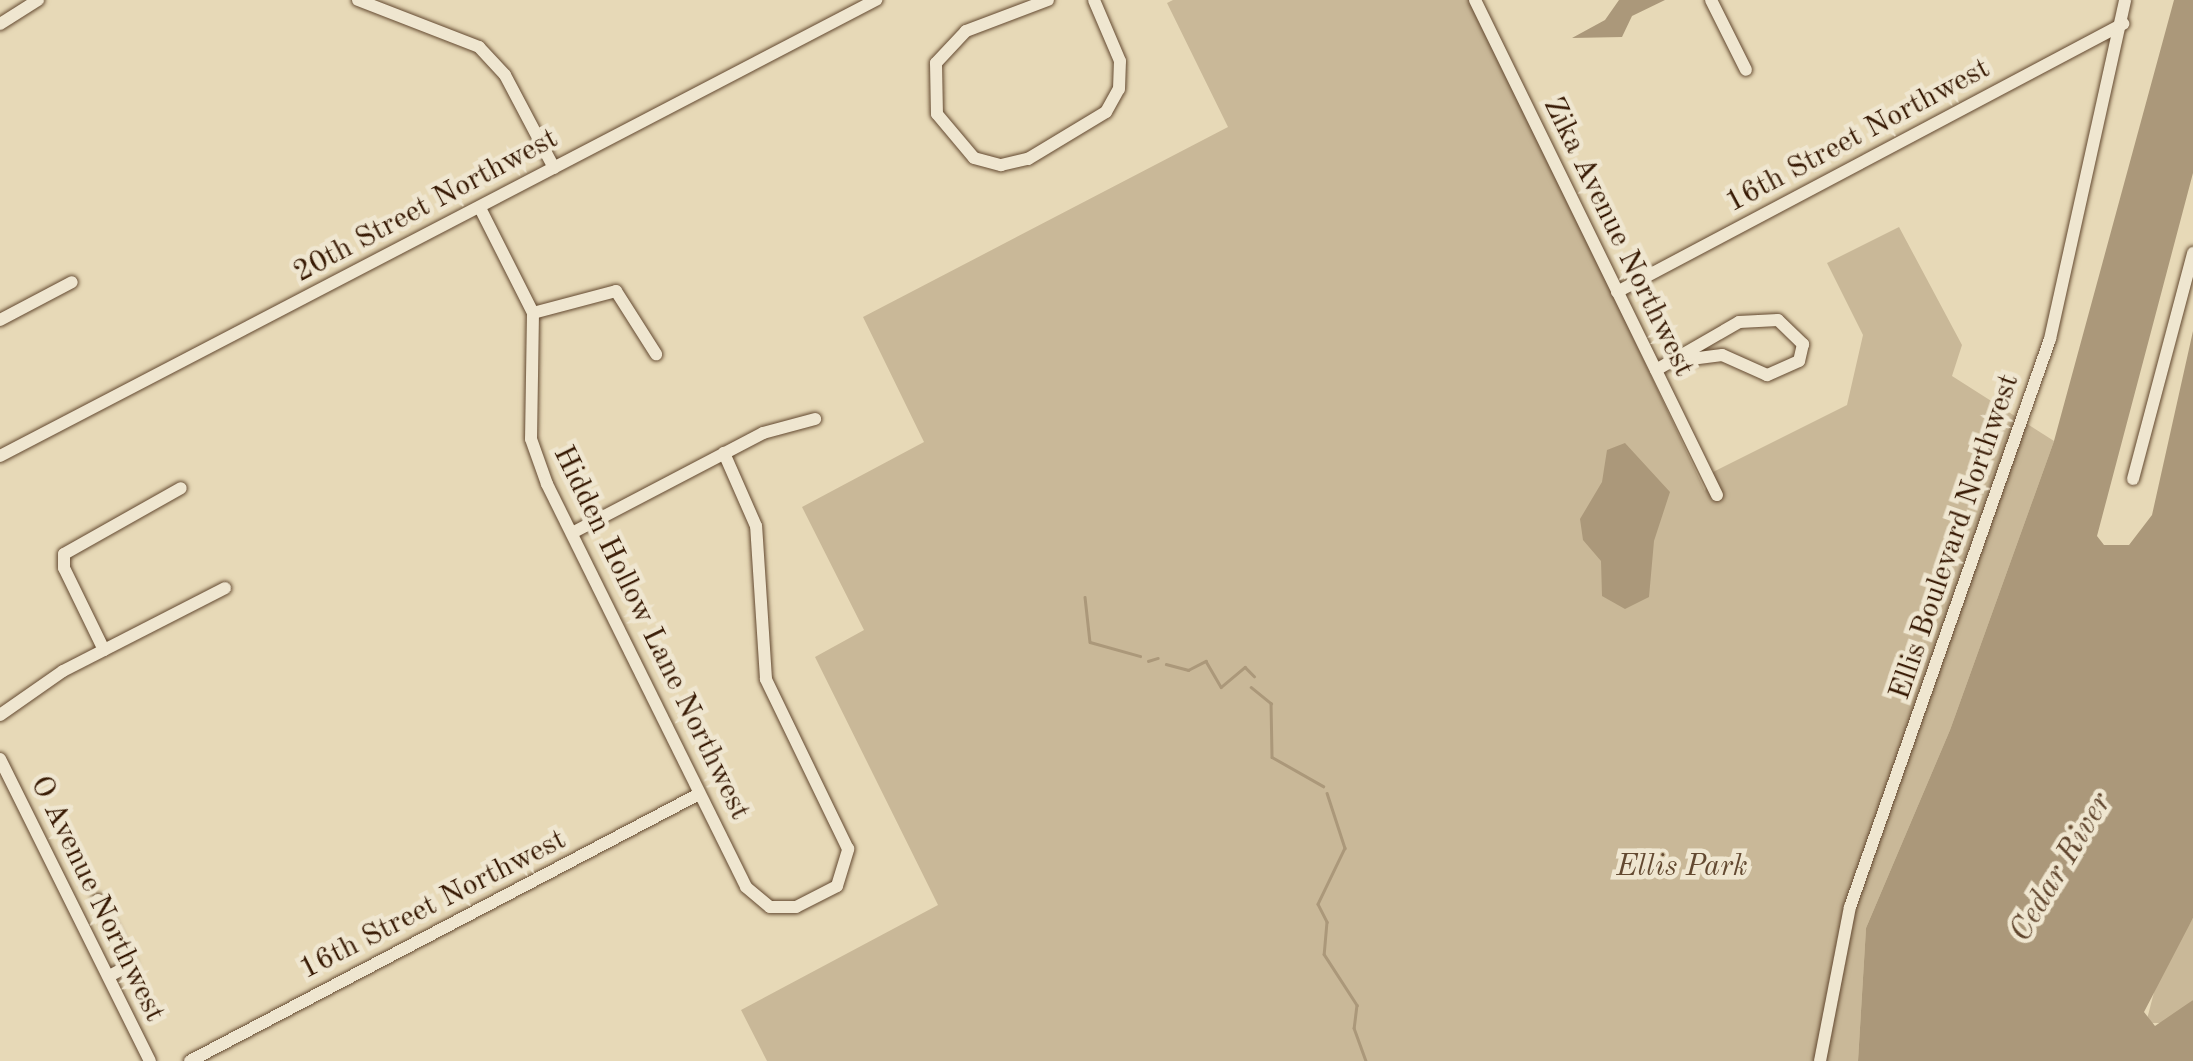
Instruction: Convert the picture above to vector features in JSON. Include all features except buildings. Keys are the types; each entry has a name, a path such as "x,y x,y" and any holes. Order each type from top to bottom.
{"street":[{"path":"0,24 38,0"},
{"path":"358,0 479,47 505,75 554,168"},
{"name":"20th Street Northwest","path":"0,456 876,0"},
{"path":"1048,0 966,31 936,64 937,114 974,158 1001,165 1028,159 1106,112 1119,89 1120,61 1094,0"},
{"name":"Zika Avenue Northwest","path":"1475,0 1716,495"},
{"path":"1711,0 1746,70"},
{"name":"Ellis Boulevard Northwest","path":"1820,1061 1850,907 2050,339 2123,24 2125,0"},
{"name":"16th Street Northwest","path":"1617,292 2123,24"},
{"name":"Hidden Hollow Lane Northwest","path":"480,208 532,313 531,439 572,532 756,900 782,908 817,898 843,877 848,849 766,679 756,526 724,453"},
{"path":"2132,479 2193,254"},
{"path":"0,320 72,282"},
{"path":"532,313 616,291 656,354"},
{"path":"1656,370 1739,322 1763,318 1795,329 1803,344 1799,361 1768,375 1722,355 1674,360"},
{"path":"572,532 724,453 815,420"},
{"path":"104,650 64,568 64,554 181,488"},
{"path":"0,715 104,650 224,588"},
{"name":"O Avenue Northwest","path":"0,759 150,1061"},
{"name":"16th Street Northwest","path":"190,1061 700,794"},
{"path":"98,900 130,964 109,976"}],"green space":[{"name":"Ellis Park","path":"1475,0 1705,491 1713,472 1847,405 1863,335 1827,263 1899,227 1962,345 1952,376 2054,441 1950,730 1866,928 1858,1061 767,1061 741,1010 938,905 815,657 864,630 802,507 924,442 863,317 1228,127 1167,3"},
{"path":"2193,918 2193,1000 2166,1023 2146,1023 2158,977"}],"water":[{"path":"1619,0 1665,0 1632,16 1622,37 1572,38 1605,20"},
{"name":"Cedar River","path":"2174,0 2193,0 2193,173 2097,536 2104,545 2129,545 2152,515 2193,331 2193,918 2144,1012 2155,1026 2193,1000 2193,1061 1858,1061 1866,928 1950,730 2054,441"},
{"path":"1625,443 1670,492 1654,541 1649,597 1625,609 1602,596 1601,561 1583,540 1580,519 1602,482 1607,450"}],"waterway":[{"path":"1085,597 1090,642 1140,656"},
{"path":"1148,661 1158,658"},
{"path":"1166,664 1188,670 1206,661 1221,687 1245,667 1254,676"},
{"path":"1251,687 1271,703 1272,757 1323,786"},
{"path":"1327,793 1345,848 1318,904 1327,922 1324,954 1357,1005 1354,1028 1366,1061"}]}
